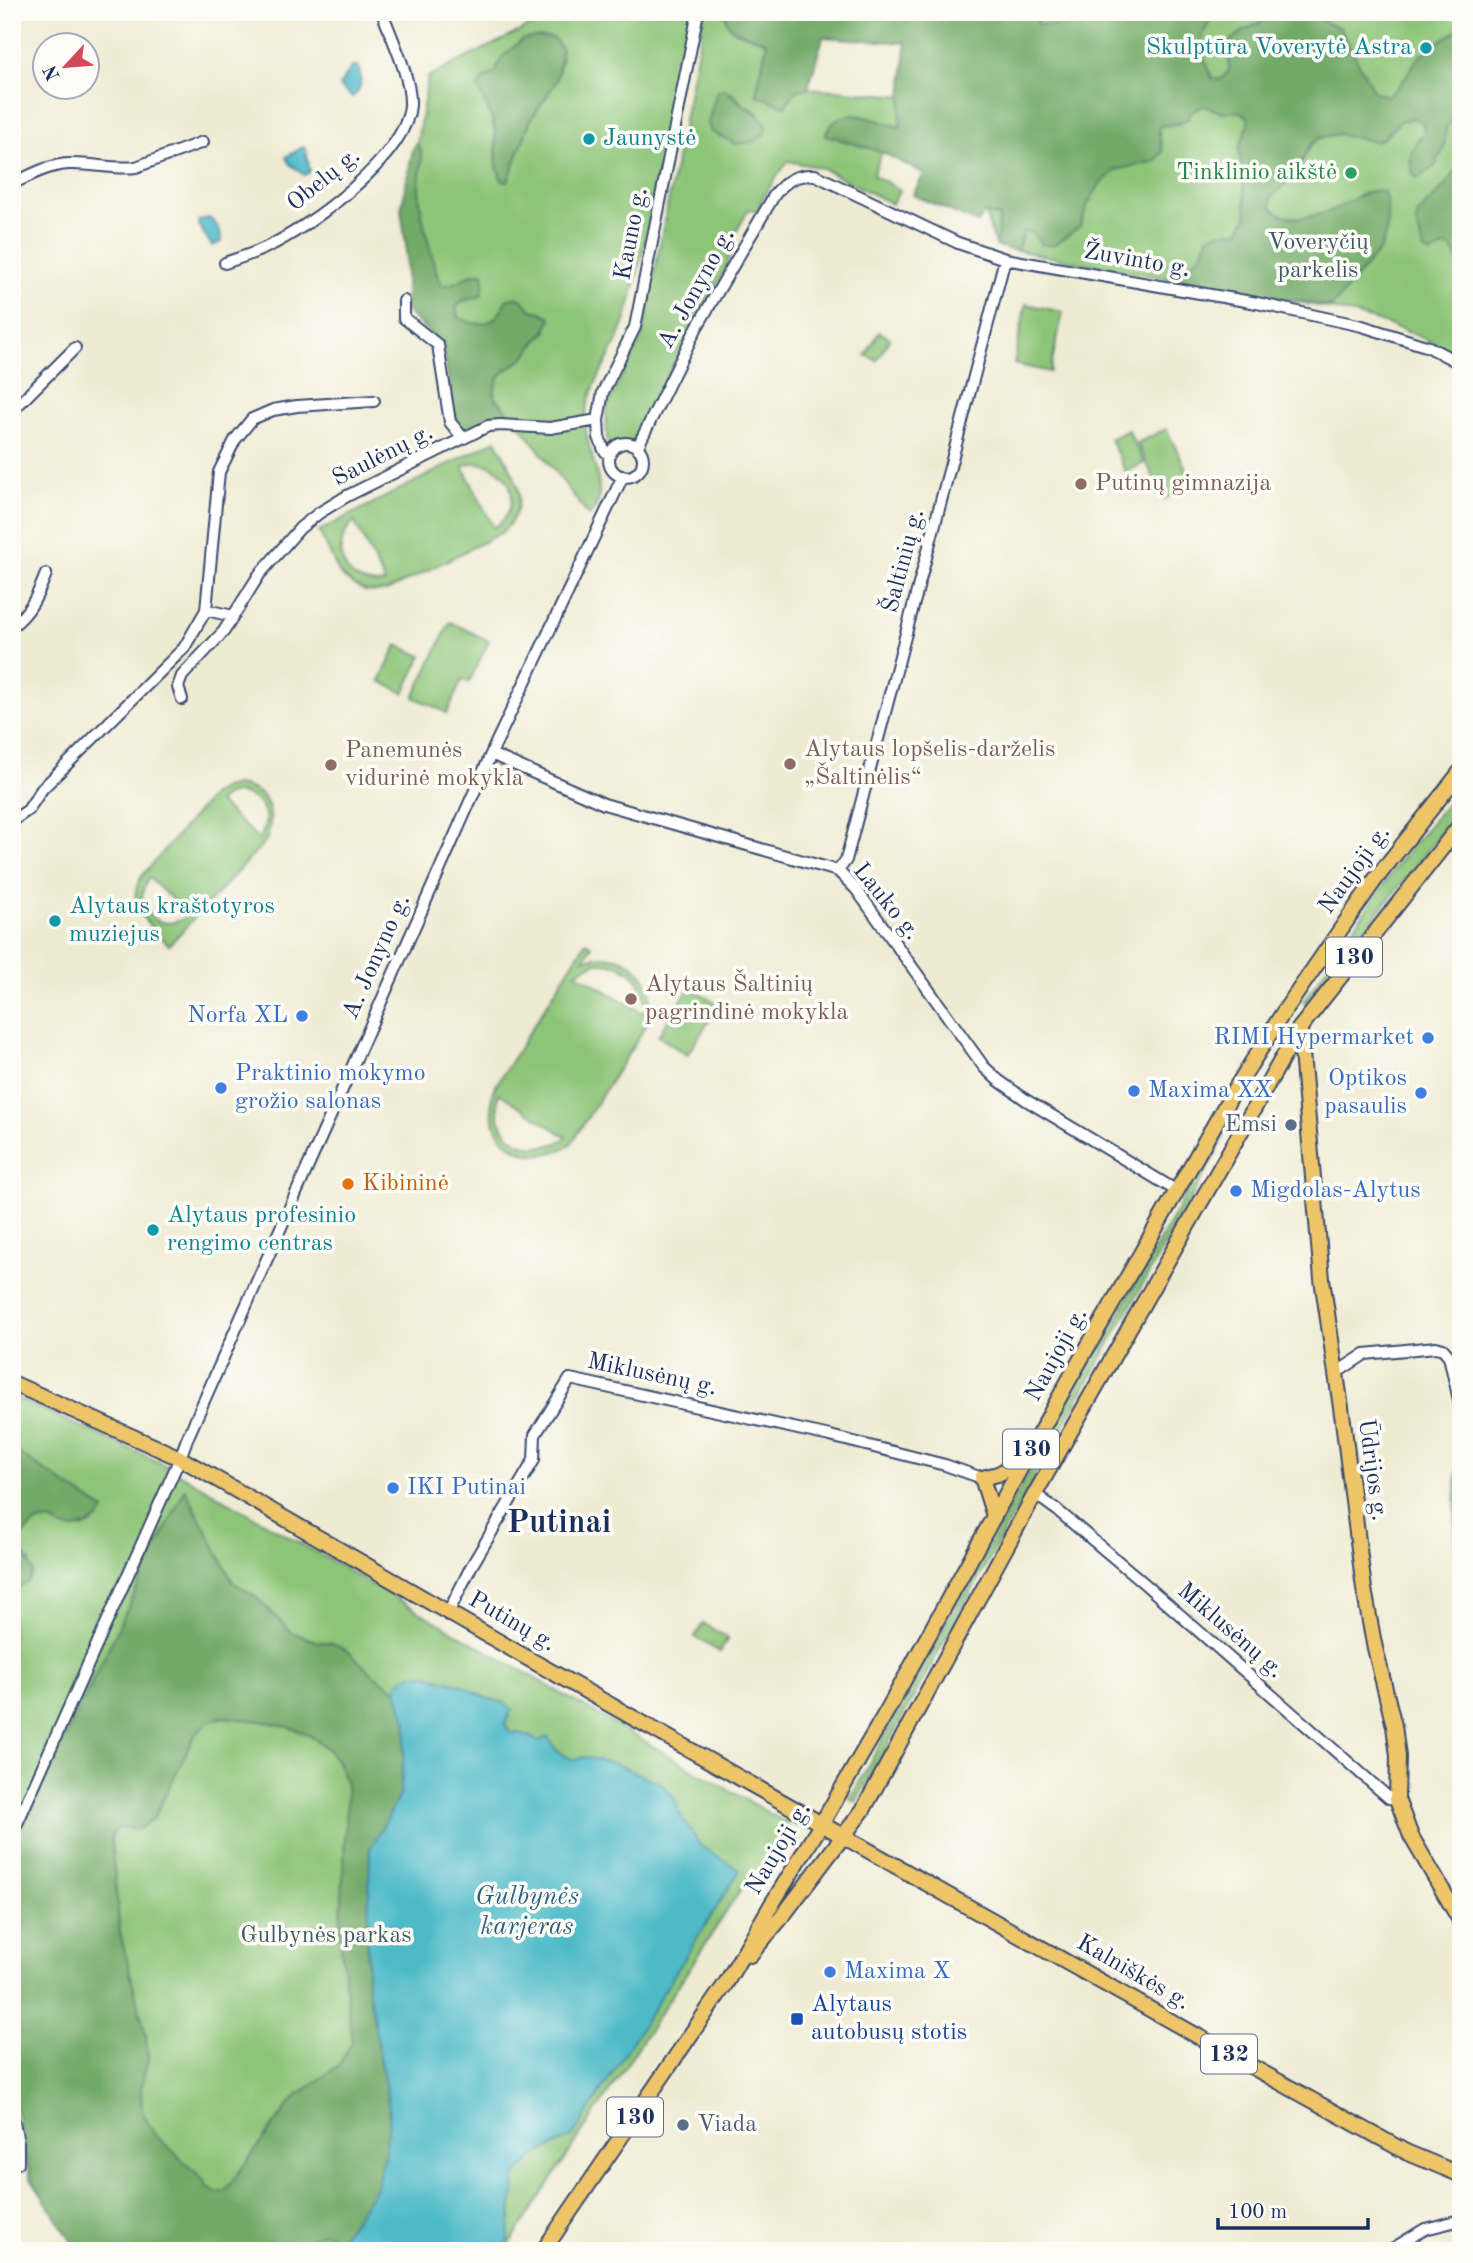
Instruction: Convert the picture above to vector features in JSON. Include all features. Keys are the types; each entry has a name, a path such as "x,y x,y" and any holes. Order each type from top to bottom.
{"main road":[{"name":"Naujoji g.","path":"543,2251 726,1983 822,1823 1232,1094 1281,1016 1374,881 1461,771"},
{"name":"Naujoji g.","path":"726,1983 781,1918 863,1810 1035,1494 1300,1029 1461,824"},
{"path":"1281,1016 1300,1029"},
{"name":"Ūdrijos g.","path":"1300,1029 1318,1245 1364,1589 1394,1726 1398,1756 1397,1799 1411,1836 1461,1922"},
{"name":"Putinų g.","path":"12,1383 180,1458 529,1659 822,1823"},
{"path":"994,1516 982,1478 998,1474 1025,1460"},
{"name":"Kalniškės g.","path":"822,1823 1406,2152 1461,2175"}],"street":[{"name":"Obelų g.","path":"225,263 267,247 304,226 338,201 376,167 401,132 410,105 406,77 382,12"},
{"name":"Kauno g.","path":"610,456 604,450 599,437 598,420 603,392 635,327 698,12"},
{"path":"12,184 37,172 62,165 126,169 136,167 203,142"},
{"name":"Žuvinto g.","path":"815,175 958,243 1005,259 1256,303 1362,326 1429,347 1461,364"},
{"name":"A. Jonyno g.","path":"637,448 697,327 775,194 786,181 796,176 815,175"},
{"name":"Šaltinių g.","path":"838,871 846,860 1005,259"},
{"path":"404,301 404,318 438,345 450,422 463,438"},
{"path":"12,411 75,348"},
{"path":"12,821 28,810 42,789 184,648 206,610 219,472 235,440 252,419 273,410 297,406 374,401"},
{"name":"Saulėnų g.","path":"182,699 178,687 182,676 212,645 259,575 280,549 319,513 347,496 488,426 550,428 598,420"},
{"path":"628,443 637,448 643,458 640,469 633,475 623,477 614,471 609,462 610,456 619,445 628,443"},
{"name":"A. Jonyno g.","path":"180,1458 491,754 623,477"},
{"path":"12,626 22,619 34,604 46,574"},
{"path":"206,610 233,616"},
{"name":"Lauko g.","path":"491,754 604,804 838,871 856,890 984,1067 1027,1100 1177,1191"},
{"path":"1336,1373 1365,1354 1375,1351 1436,1347 1443,1349 1449,1356 1461,1409"},
{"name":"Miklusėnų g.","path":"449,1611 471,1567 534,1460 535,1435 570,1379 830,1436 945,1465 982,1478"},
{"path":"12,1835 180,1458"},
{"name":"Miklusėnų g.","path":"1035,1494 1138,1578 1389,1798 1397,1799"},
{"path":"12,2111 18,2143 18,2163"},
{"path":"1389,2251 1425,2229 1461,2220"}],"green space":[{"path":"558,12 691,12 637,278 623,328 594,388 586,413 585,424 599,487 598,500 589,516 517,421 506,420 502,404 494,397 495,387 502,374 522,359 547,332 541,312 531,310 524,301 506,300 493,319 481,324 466,321 458,317 456,308 463,301 474,298 476,273 452,286 442,285 438,275 423,223 419,186 422,158 417,143 428,77","holes":["562,58 556,82 531,119 508,181 497,170 495,131 489,108 482,96 484,78 495,73"]},
{"path":"705,12 772,12 743,34 767,42 756,95 808,88 902,96 900,128 868,118 849,116 840,118 826,135 882,152 873,175 900,190 892,204 822,168 788,161 766,192 756,212 749,209 736,232 727,266 629,447 618,450 607,440 606,408 642,337","holes":["731,92 743,104 758,113 736,144 726,138"]},
{"name":"Voveryčių parkelis","path":"725,12 1033,12 1038,24 1057,26 1075,17 1098,19 1113,16 1116,12 1209,12 1209,24 1202,38 1202,50 1212,78 1220,80 1229,71 1228,43 1235,37 1279,15 1301,12 1340,28 1374,92 1387,96 1401,84 1425,52 1461,28 1461,122 1450,122 1446,128 1444,148 1435,166 1418,178 1414,176 1411,157 1413,147 1424,132 1423,123 1414,118 1400,121 1385,137 1376,142 1339,134 1319,138 1311,145 1296,173 1271,198 1271,207 1278,213 1302,218 1329,211 1365,193 1383,191 1387,201 1387,228 1381,248 1332,307 1169,279 1199,256 1210,236 1215,233 1239,231 1247,217 1239,148 1248,126 1248,117 1240,112 1221,112 1204,106 1192,111 1181,123 1161,126 1158,129 1163,152 1155,161 1116,170 1100,184 1088,204 1080,226 1054,245 1041,245 1033,233 1024,231 1017,251 996,246 999,217 984,213 978,223 913,195 924,174 882,152 825,135 832,124 849,116 900,127 906,43 823,37 808,88 796,91 785,106 756,95 767,42 731,29"},
{"name":"Voveryčių parkelis","path":"918,12 1461,12 1461,358 1406,331 1347,313 996,246"},
{"path":"553,38 562,49 556,82 531,119 508,181 503,181 497,163 494,124 478,87 484,78 495,73 501,58 523,39"},
{"path":"724,89 763,119 766,123 765,134 753,142 736,144 711,132 708,123 717,91"},
{"path":"417,143 422,158 419,186 421,209 437,275 442,285 483,273 481,296 462,301 456,308 458,317 474,323 487,322 498,315 506,300 516,297 524,301 531,310 551,317 546,330 528,352 498,380 494,397 508,412 506,420 466,432 460,429 455,420 443,346 406,311 406,245 401,210 413,149"},
{"path":"1461,162 1461,268 1452,248 1444,247 1431,254 1424,251 1416,222 1418,214 1446,185"},
{"path":"1026,304 1063,312 1050,372 1014,364"},
{"path":"879,332 890,338 877,361 866,355"},
{"path":"1166,429 1194,484 1164,499 1137,443"},
{"path":"1128,430 1144,463 1126,472 1110,439"},
{"path":"496,440 518,488 517,510 501,533 387,591 365,591 340,574 319,531","holes":["471,463 485,464 496,469 510,486 510,508 504,519 494,528 463,467","354,521 385,582 385,583 360,580 344,565 342,544"]},
{"path":"450,622 489,641 469,682 462,680 447,713 414,697"},
{"path":"397,645 422,656 404,693 380,681"},
{"path":"236,785 247,787 263,797 270,812 266,841 169,945 141,914 135,897 137,887 142,876 213,794","holes":["237,793 253,799 263,809 265,823 259,839 218,802 227,795","149,878 189,915 168,923 151,916 142,900"]},
{"path":"1461,786 1461,809 1306,1003 1303,1002 1399,862"},
{"path":"586,942 592,946 584,959 614,957 637,969 645,979 650,991 649,1021 570,1145 538,1155 511,1146 501,1137 495,1124 493,1090","holes":["597,963 619,966 634,976 644,992 645,1014 576,973","499,1093 566,1137 566,1138 539,1147 516,1140 500,1121"]},
{"path":"690,987 719,1005 687,1055 658,1036"},
{"path":"1244,1091 1219,1148 856,1802 850,1799 1015,1498"},
{"name":"Gulbynės parkas","path":"12,1396 159,1462 786,1823 791,1831 792,1838 762,1886 749,1877 505,2251 78,2251 30,2177 12,2088 12,1591 17,1590 31,1562 22,1553 20,1541 25,1532 41,1521 51,1521 71,1529 82,1527 98,1519 104,1510 12,1449"},
{"path":"1461,1433 1461,1629 1455,1531"},
{"path":"12,1449 104,1510 98,1519 83,1527 71,1529 51,1521 41,1521 25,1532 20,1541 33,1573 28,1582 12,1591"},
{"path":"185,1489 233,1582 256,1597 291,1632 315,1641 333,1643 349,1652 375,1676 397,1690 407,1724 400,1795 370,1850 367,1981 390,2113 386,2146 376,2188 340,2240 325,2232 301,2243 270,2242 254,2251 78,2251 30,2177 12,2088 12,1848","holes":["222,1717 263,1722 301,1732 331,1753 341,1770 347,1792 340,1938 352,2042 338,2066 299,2094 225,2191 218,2193 208,2187 203,2179 154,2134 142,2111 141,2086 148,2060 146,2036 120,1932 111,1838 119,1828 139,1829 154,1818 196,1733 209,1722"]},
{"path":"703,1623 728,1638 720,1652 695,1637"}],"water":[{"path":"359,67 360,84 352,97 339,86 351,68"},
{"path":"303,147 310,172 304,175 289,163 286,157"},
{"path":"208,218 216,225 221,235 221,242 212,246 198,224 198,221"},
{"name":"Gulbynės karjeras","path":"412,1674 423,1674 462,1685 486,1698 505,1703 512,1709 505,1724 509,1732 524,1734 538,1741 548,1737 557,1751 567,1757 575,1760 584,1757 616,1764 662,1784 675,1799 680,1815 701,1846 740,1870 573,2136 536,2155 516,2175 508,2242 497,2251 339,2251 340,2240 376,2188 386,2146 390,2113 367,1981 370,1849 400,1795 407,1724 397,1690 399,1681"}],"place":[{"name":"Skulptūra Voverytė Astra","path":"1426,48"},
{"name":"Jaunystė","path":"589,139"},
{"name":"Tinklinio aikštė","path":"1351,173"},
{"name":"Putinų gimnazija","path":"1081,484"},
{"name":"Alytaus lopšelis-darželis „Šaltinėlis“","path":"790,764"},
{"name":"Panemunės vidurinė mokykla","path":"331,765"},
{"name":"Alytaus kraštotyros muziejus","path":"55,921"},
{"name":"Alytaus Šaltinių pagrindinė mokykla","path":"631,999"},
{"name":"Norfa XL","path":"302,1016"},
{"name":"RIMI Hypermarket","path":"1428,1038"},
{"name":"Praktinio mokymo grožio salonas","path":"221,1088"},
{"name":"Maxima XX","path":"1134,1091"},
{"name":"Optikos pasaulis","path":"1421,1093"},
{"name":"Emsi","path":"1291,1125"},
{"name":"Kibininė","path":"348,1184"},
{"name":"Migdolas-Alytus","path":"1236,1191"},
{"name":"Alytaus profesinio rengimo centras","path":"153,1230"},
{"name":"IKI Putinai","path":"393,1488"},
{"name":"Maxima X","path":"830,1972"},
{"name":"Alytaus autobusų stotis","path":"797,2019"},
{"name":"Viada","path":"683,2125"}],"district":[{"name":"Putinai","path":"559,1524"}]}
